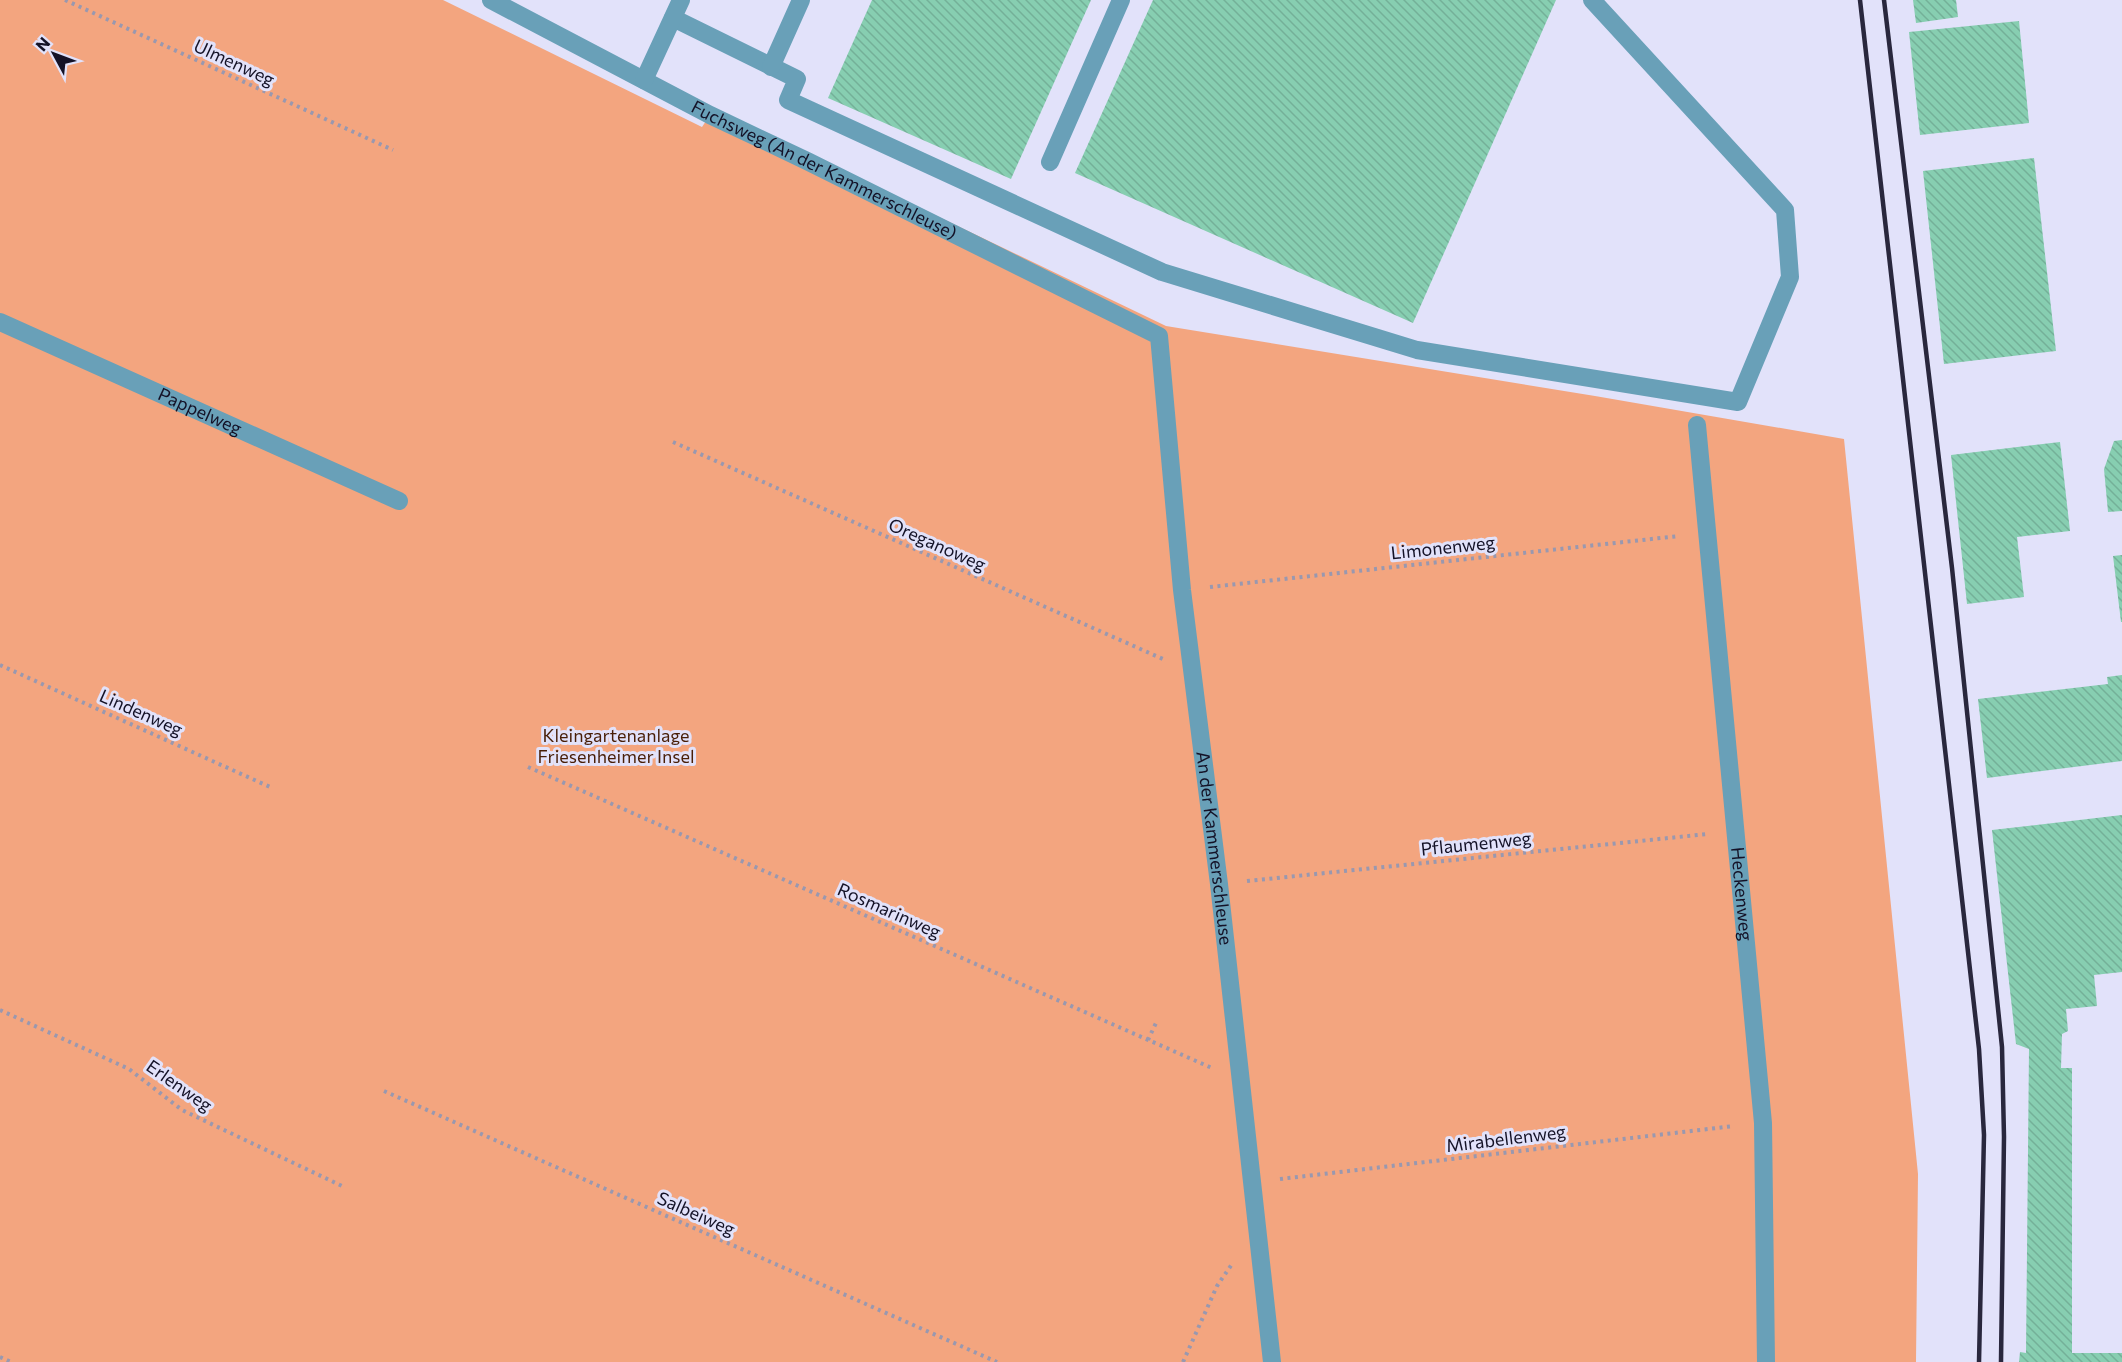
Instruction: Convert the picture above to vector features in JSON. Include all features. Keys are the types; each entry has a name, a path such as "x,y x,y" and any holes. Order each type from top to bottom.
{"street":[{"name":"Fuchsweg (An der Kammerschleuse)","path":"491,0 710,115 1159,336"},
{"path":"644,80 681,0"},
{"path":"771,67 801,0"},
{"path":"1050,162 1121,0"},
{"path":"673,18 797,79 788,100 1162,272 1417,350 1738,402 1790,277 1785,210 1592,0"},
{"name":"Pappelweg","path":"0,322 399,501"},
{"name":"An der Kammerschleuse","path":"1159,336 1182,590 1219,884 1272,1362"},
{"name":"Heckenweg","path":"1696,426 1763,1123 1766,1362"}],"path":[{"name":"Ulmenweg","path":"65,0 393,150"},
{"name":"Oreganoweg","path":"673,442 1114,639 1192,671"},
{"name":"Limonenweg","path":"1182,590 1706,533"},
{"name":"Lindenweg","path":"0,664 270,787"},
{"name":"Rosmarinweg","path":"528,767 1240,1080"},
{"name":"Pflaumenweg","path":"1219,884 1735,831"},
{"name":"Erlenweg","path":"0,1010 129,1068 182,1110 342,1186"},
{"path":"1148,1040 1156,1023"},
{"name":"Salbeiweg","path":"384,1091 997,1362"},
{"name":"Mirabellenweg","path":"1252,1183 1763,1123"},
{"path":"1183,1362 1217,1286 1230,1266 1245,1253 1260,1249"},
{"path":"0,1357 11,1362"}],"green space":[{"name":"Kleingartenanlage Friesenheimer Insel","path":"0,0 443,0 702,127 710,115 810,155 1166,326 1844,439 1918,1174 1916,1362 0,1362"}],"building":[{"path":"872,0 1091,0 1011,179 828,98"},
{"path":"1153,0 1556,0 1413,323 1075,173"},
{"path":"1913,0 1956,0 1958,17 1916,23"},
{"path":"2019,21 2029,123 1920,135 1909,32"},
{"path":"2034,158 2056,351 1944,364 1923,171"},
{"path":"2122,440 2122,511 2108,512 2104,469 2114,441"},
{"path":"2060,442 2070,531 2017,537 2024,597 1967,604 1951,455"},
{"path":"2122,555 2122,622 2121,622 2113,556"},
{"path":"2122,675 2122,761 1987,778 1978,699 2108,684 2107,677"},
{"path":"2122,815 2122,972 2094,975 2097,1006 2066,1009 2068,1031 2062,1034 2061,1068 2072,1068 2072,1353 2122,1353 2122,1362 2019,1362 2020,1352 2026,1353 2029,1049 2016,1044 1992,830"}],"railway":[{"path":"1860,0 1979,1049 1984,1135 1979,1362"},
{"path":"1884,0 1952,568 2002,1047 2004,1137 2001,1362"}]}
